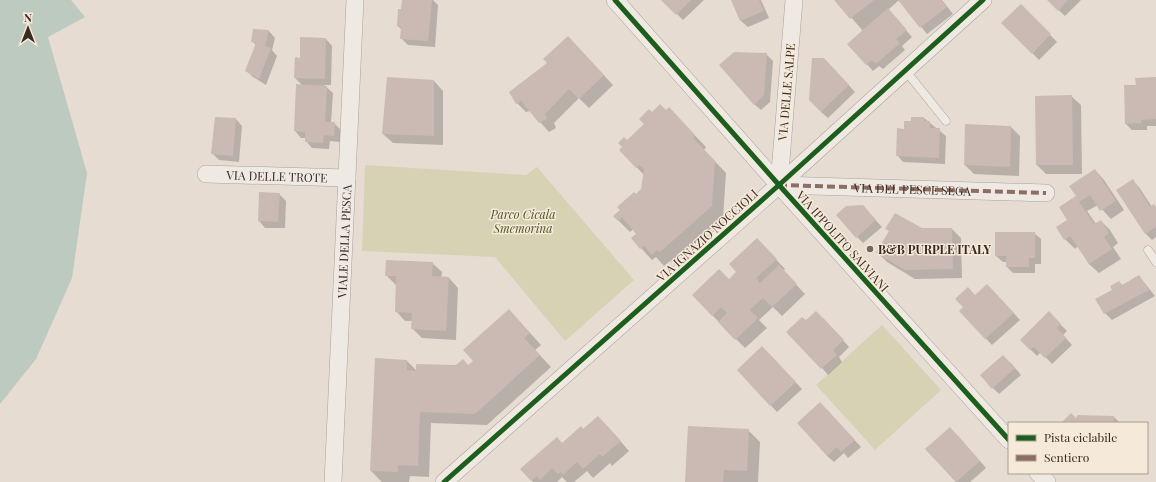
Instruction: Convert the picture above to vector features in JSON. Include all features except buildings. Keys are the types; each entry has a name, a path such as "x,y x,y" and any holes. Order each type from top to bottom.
{"street":[{"name":"VIALE DELLA PESCA","path":"333,482 355,0"},
{"name":"VIA IPPOLITO SALVIANI","path":"615,0 779,185 1008,439"},
{"name":"VIA DELLE SALPE","path":"779,185 794,0"},
{"name":"VIA IGNAZIO NOCCIOLI","path":"444,482 779,185 983,0"},
{"name":"VIA DELLE TROTE","path":"206,174 347,178"},
{"name":"VIA DEL PESCE SEGA","path":"779,185 1046,193"},
{"path":"1039,474 1047,482"}],"lane":[{"path":"905,70 946,121"},
{"path":"1148,250 1156,262"}],"green space":[{"name":"Parco Cicala Smemorina","path":"365,165 526,175 537,167 634,280 565,341 495,257 362,251"},
{"path":"882,325 941,390 875,450 816,385"}],"shaded area":[{"path":"0,0 71,0 85,17 48,37 87,173 72,278 36,359 0,404"}],"marked path":[{"path":"779,185 1046,193"}],"cycle path":[{"path":"615,0 779,185 1008,439"},
{"path":"444,482 779,185 983,0"}],"place":[{"name":"B&B PURPLE ITALY","path":"870,249"}]}
